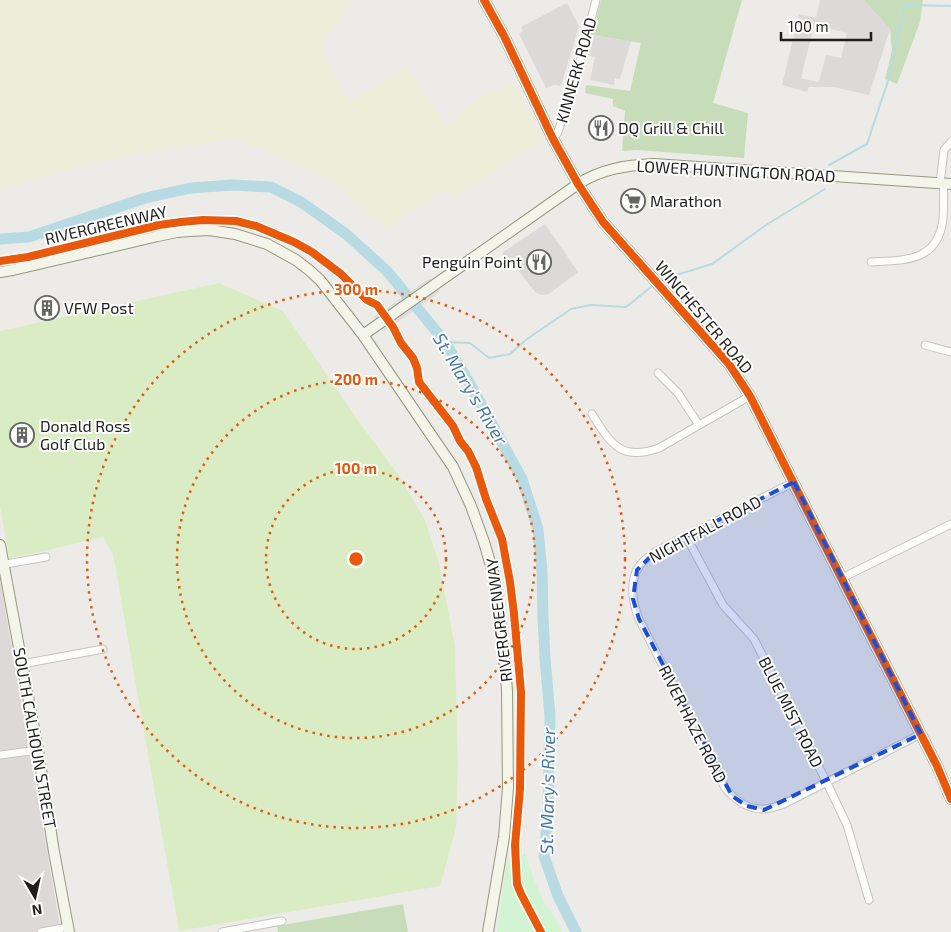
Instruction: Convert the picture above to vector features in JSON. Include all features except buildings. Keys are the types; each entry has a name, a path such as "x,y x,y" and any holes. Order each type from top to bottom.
{"main road":[{"name":"WINCHESTER ROAD","path":"484,0 504,36 553,139 578,184 603,222 729,364 750,396 922,734 951,799"},
{"name":"LOWER HUNTINGTON ROAD","path":"363,334 587,178 618,167 654,164 945,184"},
{"path":"0,272 177,232 198,230 220,231 254,239 296,260 320,280 363,334 452,467 471,506 494,576 503,636 507,690 508,788 504,837 488,932"},
{"name":"SOUTH CALHOUN STREET","path":"0,545 2,565 38,750 54,852 69,929"}],"street":[{"name":"KINNERK ROAD","path":"553,139 558,132 580,62 596,0"},
{"path":"871,262 910,259 923,254 935,242 942,227 945,184 944,150 951,142"},
{"path":"925,345 951,352"},
{"path":"658,373 678,393 700,425"},
{"path":"592,414 603,433 621,450 630,453 648,453 750,396"},
{"name":"NIGHTFALL ROAD","path":"639,619 633,600 633,583 636,570 644,560 655,552 794,482"},
{"path":"842,578 951,524"},
{"name":"BLUE MIST ROAD","path":"686,536 723,605 754,639 827,783 847,825 869,900"},
{"path":"2,565 46,557"},
{"name":"RIVER HAZE ROAD","path":"639,619 725,788 732,796 747,806 764,810 784,804 827,783"},
{"path":"22,664 102,649"},
{"path":"827,783 922,734"},
{"path":"0,755 38,750"},
{"path":"222,932 282,921"},
{"path":"40,932 69,929"}],"highlighted area":[{"path":"794,482 921,734 764,810 747,806 732,796 639,619 633,599 637,570 655,552"}],"shaded area":[{"path":"820,0 864,0 890,29 869,95 834,87 809,87 807,92 782,85 799,14 816,18","holes":["814,25 847,33 841,58 826,55 819,81 801,78"]},
{"path":"567,3 579,26 561,86 554,85 546,88 519,34 523,31 521,27"},
{"path":"594,36 631,41 620,79 615,78 614,85 590,80 595,57 589,56"},
{"path":"545,224 578,272 548,294 542,295 536,293 502,253"},
{"path":"0,579 61,932 0,932"}],"green space":[{"path":"0,0 352,0 321,46 349,102 408,67 445,126 477,99 514,83 542,139 455,198 442,191 386,229 331,180 235,138 95,162 0,190"},
{"path":"601,0 742,0 713,103 748,113 744,158 637,150 622,151 625,111 613,106 613,99 585,93 586,85 630,91 641,43 592,35"},
{"path":"864,0 923,0 920,22 897,84 885,79 892,50 890,29"},
{"name":"Donald Ross Golf Club","path":"219,283 283,311 359,422 397,473 425,520 439,564 455,646 458,766 456,828 440,886 179,931 113,554 103,537 9,558 0,507 0,331"},
{"path":"526,854 544,903 556,919 562,932 497,932 507,859"},
{"path":"403,904 408,932 278,932 277,926"}],"pier":[{"path":"430,278 440,292 385,331 374,317"}],"waterway":[{"path":"829,165 867,144 887,84 905,5 951,6"},
{"name":"St. Mary's River","path":"0,239 29,237 145,198 191,188 232,185 271,187 301,202 346,234 387,271 445,342 470,384 522,479 538,529 550,716 548,813 544,856 558,896 576,932"},
{"path":"663,279 712,264 766,225 825,189"},
{"path":"445,342 470,343 489,358 510,354 527,339 571,309 591,305 626,307 651,287"}],"cycle path":[{"path":"484,0 504,36 553,139 578,184 603,222 729,364 750,396 937,766 951,799"},
{"name":"RIVERGREENWAY","path":"0,261 28,257 159,225 203,220 236,221 256,226 312,252 341,274 367,300 377,305 413,358 419,382 453,426 460,441 468,451 476,467 502,539 514,614 521,692 520,789 515,845 517,884 541,932"}],"place":[{"name":"DQ Grill & Chill","path":"601,128"},
{"name":"Marathon","path":"633,201"},
{"name":"Penguin Point","path":"539,262"},
{"name":"VFW Post","path":"47,308"},
{"name":"Donald Ross Golf Club","path":"22,435"}]}
